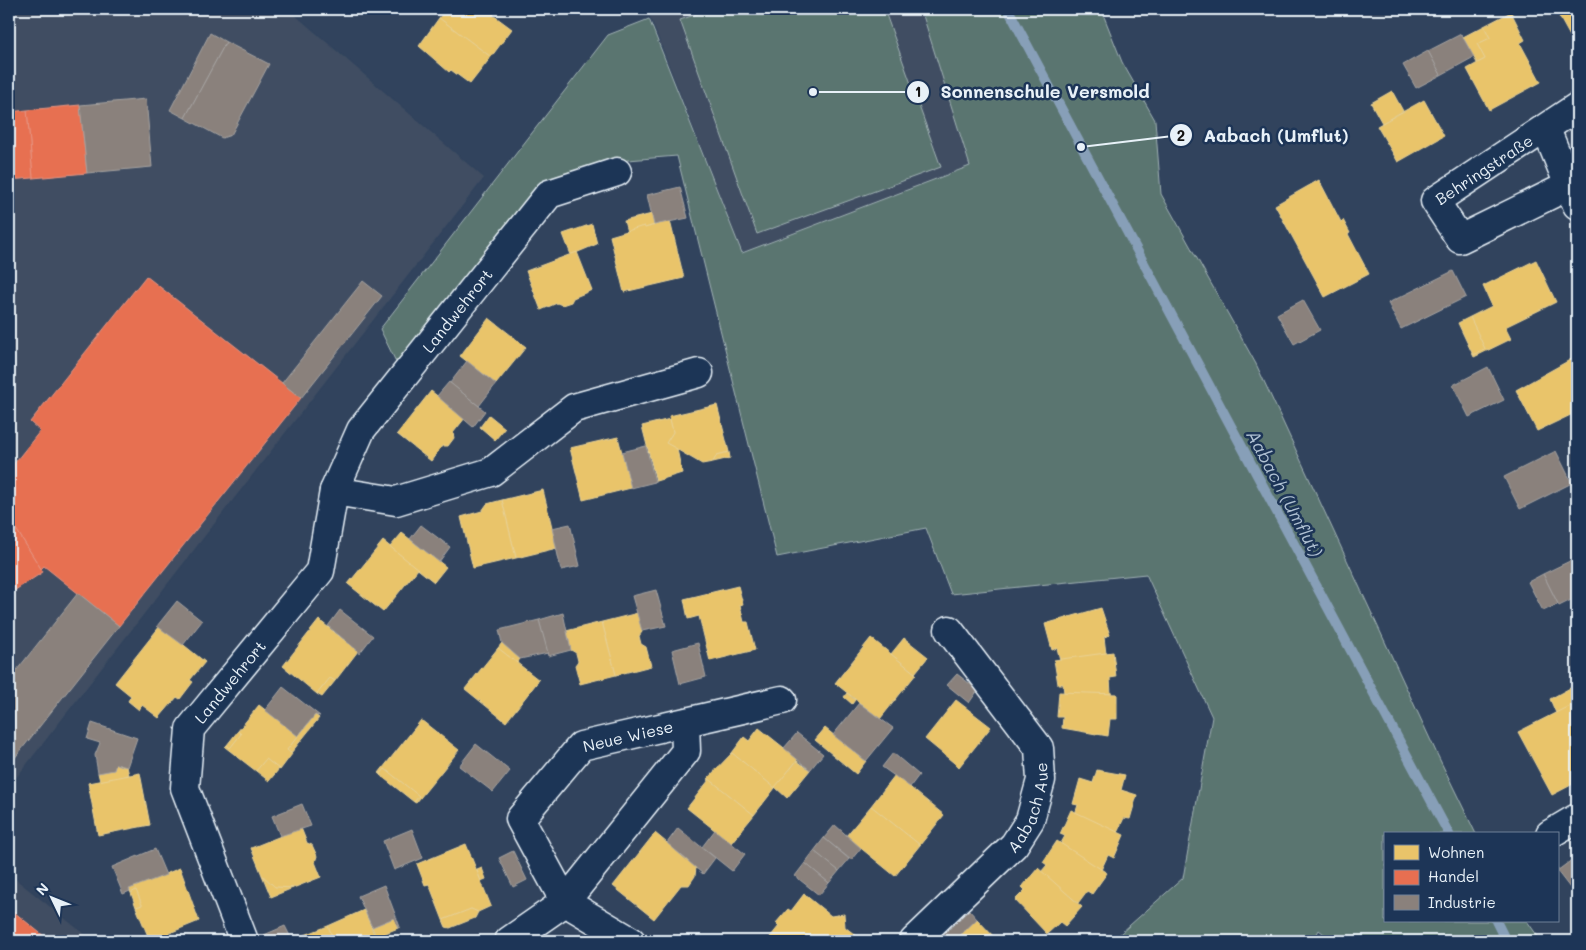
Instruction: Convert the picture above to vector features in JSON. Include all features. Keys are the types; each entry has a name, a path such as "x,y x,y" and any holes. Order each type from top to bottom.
{"street":[{"name":"Behringstraße","path":"1546,129 1573,196 1460,239 1435,201 1577,107"},
{"name":"Landwehrort","path":"244,941 185,788 190,729 320,571 334,491 361,430 549,194 617,172"},
{"path":"334,491 396,501 492,472 574,408 699,373"},
{"name":"Aabach Aue","path":"914,941 1014,845 1030,820 1041,780 1039,748 949,630"},
{"name":"Neue Wiese","path":"565,902 520,819 581,746 782,700"},
{"name":"Neue Wiese","path":"509,941 565,902 686,751 685,723"},
{"path":"1553,832 1577,818"},
{"path":"565,902 631,941"}],"shaded area":[{"path":"9,9 288,9 484,178 9,787"},
{"path":"647,9 921,9 971,166 742,253"},
{"path":"9,874 93,941 9,941"}],"green space":[{"path":"711,9 884,9 941,167 757,234 680,20"},
{"path":"921,9 1101,9 1122,62 1155,120 1161,194 1256,364 1475,832 1384,832 1384,922 1528,922 1541,941 1333,941 1319,930 1313,941 1112,941 1183,878 1212,717 1146,574 951,594 926,528 777,557 677,156 628,160 545,186 398,366 380,329 608,35 649,19 742,253 970,166"}],"building: Wohnen":[{"path":"446,9 489,9 495,13 493,15 512,29 491,57 439,18"},
{"path":"1555,9 1577,9 1577,49"},
{"path":"1511,12 1525,40 1520,43 1541,82 1489,110 1467,69 1485,59 1477,44 1490,38 1484,26"},
{"path":"439,18 491,57 470,84 451,70 449,72 419,46"},
{"path":"1484,26 1490,38 1477,44 1485,59 1477,63 1463,37"},
{"path":"1392,91 1403,111 1382,123 1371,103"},
{"path":"1424,100 1444,136 1398,162 1377,126"},
{"path":"1319,180 1341,222 1343,220 1350,233 1348,234 1369,274 1325,297 1275,205"},
{"path":"652,214 654,225 645,228 644,226 627,232 624,221"},
{"path":"670,221 684,278 624,292 610,236"},
{"path":"592,224 597,244 571,255 563,234"},
{"path":"577,252 592,290 573,298 571,302 562,305 557,303 541,310 526,271"},
{"path":"1536,260 1556,302 1505,327 1511,339 1474,357 1473,355 1485,349 1470,317 1492,306 1483,286"},
{"path":"1470,317 1485,349 1473,355 1458,323"},
{"path":"489,318 526,347 496,384 460,356"},
{"path":"1577,356 1577,412 1537,431 1516,390"},
{"path":"431,391 465,418 453,433 454,438 448,446 442,446 431,461 397,434"},
{"path":"717,405 729,452 717,455 713,462 702,464 666,443 673,432 669,416"},
{"path":"489,415 505,428 495,440 480,427"},
{"path":"670,419 673,432 666,443 677,449 682,473 656,481 642,426"},
{"path":"618,437 631,488 583,500 570,448"},
{"path":"729,452 730,458 713,462 717,455"},
{"path":"543,490 557,548 516,558 502,500"},
{"path":"502,500 516,558 473,568 461,517 482,511 487,504"},
{"path":"402,533 446,567 434,582 390,547"},
{"path":"383,541 418,569 383,612 348,584"},
{"path":"738,586 743,604 740,605 744,622 748,622 755,650 710,661 699,616 688,619 684,599"},
{"path":"1101,608 1110,635 1104,637 1106,654 1060,660 1057,648 1052,650 1045,624"},
{"path":"638,613 642,632 639,636 641,644 646,647 651,666 616,675 602,622"},
{"path":"319,620 358,651 335,681 330,678 317,694 283,666"},
{"path":"602,622 616,675 580,684 575,665 578,661 576,653 571,650 566,631"},
{"path":"160,626 205,662 190,680 193,682 180,699 177,697 159,718 142,705 139,710 128,701 131,696 115,683"},
{"path":"871,638 916,674 880,719 835,683"},
{"path":"904,638 928,657 915,673 891,654"},
{"path":"502,643 520,659 517,663 498,648"},
{"path":"498,648 539,680 506,722 465,689"},
{"path":"1113,652 1116,677 1110,678 1111,694 1064,693 1063,684 1058,684 1054,660"},
{"path":"330,678 335,681 322,697 317,694"},
{"path":"1572,687 1577,702 1556,713 1550,699"},
{"path":"1059,692 1117,694 1117,719 1110,719 1108,736 1062,728 1063,717 1057,717"},
{"path":"847,693 855,700 852,704 844,697"},
{"path":"956,700 991,727 959,767 925,739"},
{"path":"1577,702 1577,782 1552,795 1518,732"},
{"path":"259,705 298,736 287,750 292,754 280,770 266,759 256,771 225,747 227,745 230,748 241,734 238,731"},
{"path":"315,715 319,718 291,753 287,750"},
{"path":"421,720 459,750 416,803 414,802 419,796 385,769 380,775 379,773"},
{"path":"759,728 798,759 775,788 732,753 744,737 749,741"},
{"path":"825,728 866,761 856,774 815,740"},
{"path":"238,731 241,734 230,748 227,745"},
{"path":"732,753 775,788 754,815 708,778"},
{"path":"266,759 279,769 269,781 256,771"},
{"path":"797,761 810,770 787,798 775,787"},
{"path":"116,764 127,767 129,775 100,781 98,773 114,770"},
{"path":"385,769 419,796 414,802 380,775"},
{"path":"1097,770 1125,775 1121,790 1137,795 1130,819 1124,818 1117,833 1075,814 1078,805 1073,804 1080,779 1093,783"},
{"path":"140,773 150,825 98,835 88,783"},
{"path":"895,775 944,815 920,845 871,806"},
{"path":"708,778 754,815 731,843 687,808 709,780"},
{"path":"871,806 920,845 895,876 846,836"},
{"path":"1071,810 1124,835 1114,858 1108,855 1101,870 1060,845 1065,836 1060,834"},
{"path":"301,828 307,843 312,845 317,856 315,862 321,877 293,888 275,887 262,875 251,848"},
{"path":"655,833 696,867 695,876 689,885 681,885 654,919 613,886"},
{"path":"1057,841 1107,873 1092,894 1087,891 1078,903 1041,872 1047,865 1043,862"},
{"path":"466,844 491,906 478,912 471,909 443,920 429,884 425,885 417,864"},
{"path":"180,868 199,921 150,941 136,907 142,905 136,890 131,893 129,889"},
{"path":"482,868 486,879 481,881 477,870"},
{"path":"1038,868 1082,907 1065,926 1060,922 1047,934 1015,900 1025,890 1022,887"},
{"path":"262,875 275,887 293,888 271,897"},
{"path":"136,890 142,905 136,907 131,893"},
{"path":"804,894 831,916 844,914 845,927 863,941 767,941 779,926 776,923 788,909 791,911"},
{"path":"471,909 478,912 475,918 450,928 446,927 443,920"},
{"path":"364,910 377,941 334,941 328,926"},
{"path":"394,918 398,928 376,937 372,927"},
{"path":"977,919 995,938 992,941 954,941"},
{"path":"328,926 334,941 290,941 292,940"}],"building: Handel":[{"path":"80,105 87,173 33,178 27,110"},
{"path":"27,110 33,178 9,180 9,112"},
{"path":"146,276 301,398 119,626 44,566 41,569 9,518 9,470 40,431 30,422"},
{"path":"9,518 43,572 9,594"},
{"path":"9,908 50,941 9,941"}],"building: Industrie":[{"path":"210,33 226,42 185,118 170,110"},
{"path":"1461,34 1474,57 1441,75 1428,51"},
{"path":"226,42 269,64 231,135 222,138 185,118"},
{"path":"1428,51 1441,75 1416,88 1403,65"},
{"path":"146,99 152,167 87,173 80,105"},
{"path":"680,187 688,218 654,225 647,195"},
{"path":"1453,271 1466,297 1401,329 1388,303"},
{"path":"363,281 382,296 301,398 282,383"},
{"path":"1303,300 1320,330 1294,344 1277,314"},
{"path":"467,361 496,384 479,406 450,383"},
{"path":"1488,367 1504,400 1469,417 1453,385"},
{"path":"449,382 485,411 473,427 437,396"},
{"path":"646,446 655,482 631,488 622,452"},
{"path":"1556,451 1572,483 1520,509 1504,477"},
{"path":"570,524 580,566 561,570 552,528"},
{"path":"421,525 450,547 439,562 410,539"},
{"path":"1574,559 1577,566 1577,597 1559,606 1543,574"},
{"path":"1543,574 1558,604 1543,611 1528,582"},
{"path":"656,590 666,626 642,631 632,596"},
{"path":"78,593 119,626 10,764 9,680"},
{"path":"177,601 202,621 183,645 157,626"},
{"path":"340,610 373,636 359,654 358,651 328,626"},
{"path":"563,613 571,650 548,656 539,620"},
{"path":"539,620 548,653 520,659 502,643 499,630"},
{"path":"698,643 706,677 680,684 672,650"},
{"path":"957,674 978,690 969,703 947,685"},
{"path":"1577,685 1577,698 1572,687"},
{"path":"283,687 320,716 315,715 298,736 265,710"},
{"path":"859,703 893,728 866,761 833,735"},
{"path":"92,723 137,738 127,767 116,764 114,770 98,773 95,755 100,743 87,739"},
{"path":"797,733 823,754 810,770 784,748"},
{"path":"476,744 510,771 493,792 459,766"},
{"path":"893,753 919,775 910,787 882,767"},
{"path":"302,804 311,826 280,836 272,816"},
{"path":"835,825 861,848 851,860 824,838"},
{"path":"678,828 715,858 703,874 667,843"},
{"path":"412,829 423,858 394,870 383,841"},
{"path":"715,830 745,854 732,871 702,847"},
{"path":"824,838 849,859 839,871 814,851"},
{"path":"155,849 166,875 129,889 130,891 123,894 112,867"},
{"path":"513,851 527,880 513,887 499,858"},
{"path":"814,851 839,871 829,883 805,863"},
{"path":"1577,856 1577,897 1558,872 1558,870"},
{"path":"805,863 829,883 819,895 795,876"},
{"path":"384,885 400,927 398,928 394,918 372,927 358,896"},
{"path":"969,910 977,919 954,941 937,941"},
{"path":"285,926 292,940 267,941 264,935"}],"waterway":[{"name":"Aabach (Umflut)","path":"1008,9 1448,832"},
{"name":"Aabach (Umflut)","path":"1496,922 1506,941"}],"place":[{"name":"Sonnenschule Versmold","path":"813,92"},
{"name":"Aabach (Umflut)","path":"1081,147"}]}
